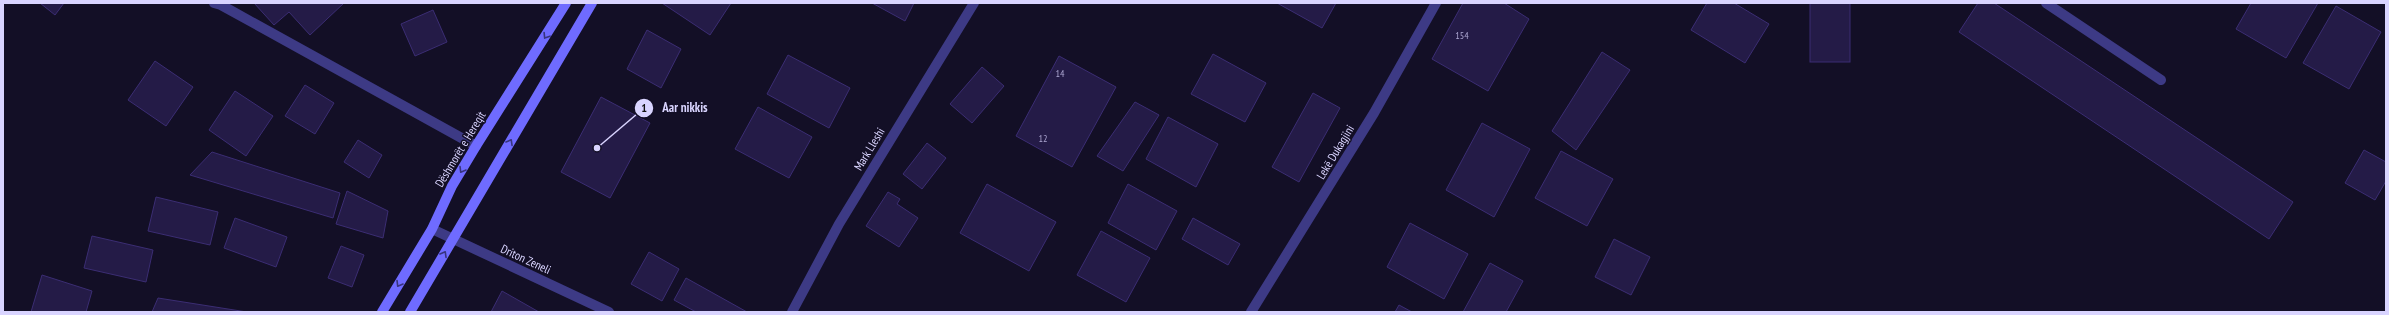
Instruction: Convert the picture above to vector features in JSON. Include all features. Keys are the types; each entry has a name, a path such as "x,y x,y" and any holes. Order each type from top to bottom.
{"main road":[{"name":"Dëshmorët e Hereqit","path":"382,312 432,229 452,186 566,3"},
{"path":"410,312 592,3"}],"street":[{"path":"214,3 221,5 476,146"},
{"name":"Mark Lleshi","path":"792,312 839,224 974,3"},
{"name":"Lekë Dukagjini","path":"1251,312 1374,113 1436,3"},
{"path":"2046,3 2161,80"},
{"name":"Driton Zeneli","path":"432,229 609,312"}],"building":[{"path":"40,3 64,3 55,15"},
{"path":"254,3 344,3 310,35 289,12 274,25"},
{"path":"662,3 731,3 710,35"},
{"path":"872,3 914,3 905,21"},
{"path":"1277,3 1336,3 1322,28"},
{"path":"1463,3 1504,3 1529,19 1488,91 1432,59"},
{"path":"1707,3 1734,3 1769,24 1745,63 1691,30"},
{"path":"1810,3 1850,3 1850,62 1810,62"},
{"path":"1978,3 1994,3 2293,202 2269,239 1959,32"},
{"path":"2251,3 2318,3 2286,58 2236,29"},
{"path":"2336,6 2381,32 2349,89 2303,63"},
{"path":"433,10 447,42 415,56 401,24"},
{"path":"647,30 681,49 661,88 627,69"},
{"path":"1602,52 1630,70 1576,150 1552,131"},
{"path":"1213,54 1266,83 1245,122 1191,94"},
{"path":"788,55 850,88 829,128 767,94"},
{"path":"1059,56 1116,87 1072,167 1016,136"},
{"path":"155,61 193,87 166,126 128,100"},
{"path":"982,67 1004,86 972,123 950,104"},
{"path":"305,85 334,103 315,134 285,116"},
{"path":"235,91 273,116 246,156 209,130"},
{"path":"1313,93 1340,108 1299,182 1272,167"},
{"path":"601,97 650,123 610,198 561,172"},
{"path":"1135,102 1159,115 1123,171 1097,156"},
{"path":"758,107 812,137 789,178 735,149"},
{"path":"1168,117 1218,144 1196,187 1146,159"},
{"path":"1482,123 1530,149 1494,217 1446,190"},
{"path":"358,140 382,155 369,178 344,162"},
{"path":"927,143 946,158 922,189 903,174"},
{"path":"2364,150 2386,162 2386,181 2375,200 2345,183"},
{"path":"1561,151 1613,179 1587,226 1535,198"},
{"path":"212,152 340,193 333,218 190,175"},
{"path":"987,184 1056,222 1029,271 960,233"},
{"path":"1128,184 1177,211 1156,250 1108,223"},
{"path":"347,191 388,211 383,238 336,224"},
{"path":"888,192 900,199 897,204 918,218 899,247 866,226"},
{"path":"156,197 218,212 210,245 148,231"},
{"path":"235,218 287,237 276,267 224,248"},
{"path":"1193,218 1240,244 1228,265 1182,239"},
{"path":"1410,223 1468,254 1444,299 1387,267"},
{"path":"1101,231 1150,258 1126,302 1077,275"},
{"path":"92,236 153,250 146,282 84,268"},
{"path":"1614,239 1650,257 1631,295 1595,277"},
{"path":"341,246 364,255 352,287 328,278"},
{"path":"649,252 679,269 662,301 631,284"},
{"path":"1490,263 1523,281 1506,312 1463,312"},
{"path":"42,275 92,291 86,312 31,312"},
{"path":"686,278 747,312 696,312 674,300"},
{"path":"502,291 539,312 491,312"},
{"path":"158,298 247,312 152,312"},
{"path":"1399,305 1412,312 1395,312"}],"place":[{"name":"Aar nikkis","path":"597,148"}]}
